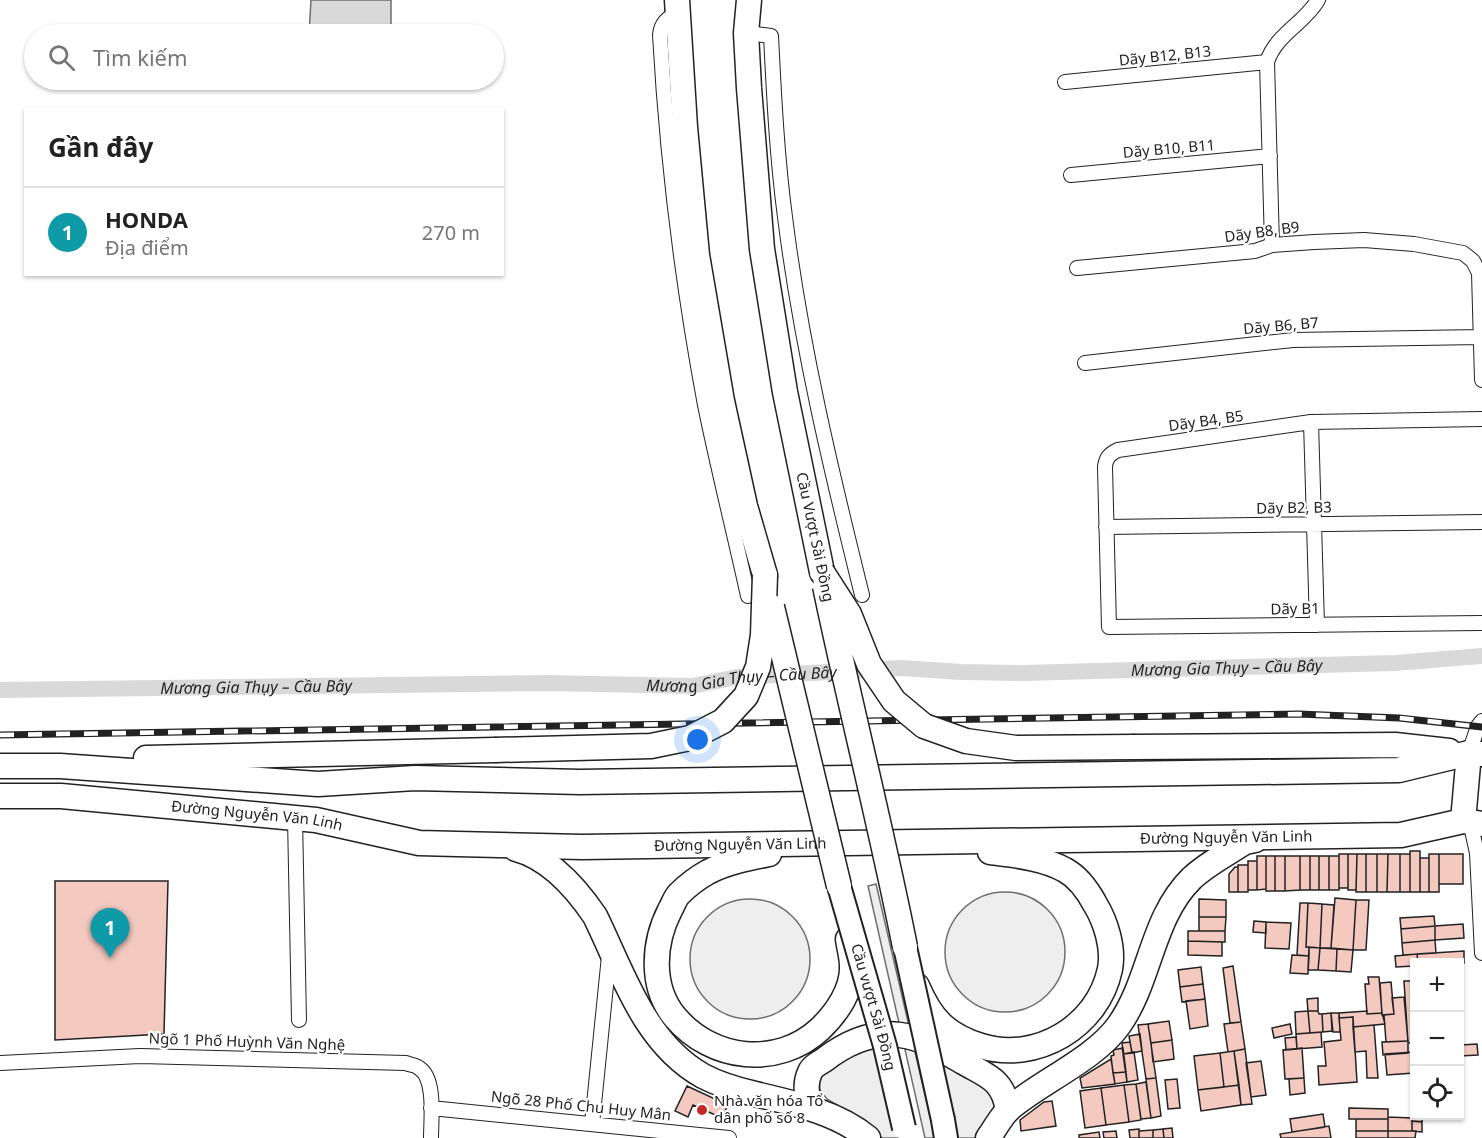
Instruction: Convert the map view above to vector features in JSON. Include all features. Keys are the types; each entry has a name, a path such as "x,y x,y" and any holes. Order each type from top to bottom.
{"highway":[{"name":"Cầu Vượt Sài Đồng","path":"749,0 746,33 762,249 785,392 848,695 891,876 905,946 918,987 929,1013 946,1028 965,1041 988,1048 1014,1050 1043,1045 1069,1032 1090,1013 1110,968 1110,942 1102,915 1087,890 1066,870 1008,854 893,841"},
{"path":"677,6 697,255 722,401 745,506 765,575 839,886 853,967 846,995 832,1017 812,1036 789,1050 757,1056 723,1050 696,1037 674,1016 661,990 656,957 662,926 679,894 708,872 739,861 819,843"},
{"path":"822,572 849,614 869,664 894,701 924,726 966,741 1016,747 1395,746 1476,753"},
{"path":"60,766 112,758 651,746 690,738 723,721 746,696 758,667 763,635 765,575"},
{"path":"0,766 60,766 318,784 415,778 580,782 1399,770 1476,753"},
{"path":"1472,823 1476,753"},
{"name":"Đường Nguyễn Văn Linh","path":"0,796 61,796 316,820 419,843 582,847 1401,835 1472,823"},
{"path":"988,1138 1008,1110 1090,1053 1118,1027 1136,997 1158,934 1172,904 1192,878 1245,842 1269,837"},
{"path":"457,844 519,849 547,864 570,885 585,903 610,947 645,1020 674,1055 704,1076 741,1090 811,1108 849,1125 868,1138"},
{"path":"811,1108 806,1090 810,1070 833,1053 855,1041 875,1034 902,1035 928,1042 985,1073 998,1084 1006,1095 1008,1110"}],"main road":[{"name":"Cầu vượt Sài Đồng","path":"839,886 885,1046 905,1133"},
{"path":"905,946 945,1129"}],"street":[{"path":"1272,245 1267,62 1270,52 1286,32 1312,11 1318,0"},
{"path":"677,6 665,20 660,35 672,195 686,297 706,406 748,596"},
{"path":"746,33 771,36 777,147 799,310 832,473 862,595"},
{"name":"Dãy B12, B13","path":"1065,82 1267,62"},
{"name":"Dãy B10, B11","path":"1071,175 1270,156"},
{"name":"Dãy B8, B9","path":"1077,268 1255,251 1272,245 1364,240 1452,249 1463,253 1473,261 1479,273 1481,332"},
{"path":"1481,332 1482,380"},
{"name":"Dãy B6, B7","path":"1085,363 1293,340 1481,332"},
{"name":"Dãy B4, B5","path":"1109,627 1105,467 1106,459 1111,453 1118,450 1311,422 1482,419"},
{"path":"1311,422 1317,625"},
{"name":"Dãy B2, B3","path":"1106,526 1482,522"},
{"name":"Dãy B1","path":"1109,627 1482,623"},
{"path":"1476,753 1478,726 1482,721"},
{"path":"295,818 299,1020"},
{"path":"1472,823 1477,853 1482,952"},
{"path":"592,1124 610,947"},
{"name":"Ngõ 1 Phố Huỳnh Văn Nghệ","path":"0,1063 140,1056 405,1063 418,1067 424,1072 430,1090 431,1138"},
{"name":"Ngõ 28 Phố Chu Huy Mân","path":"430,1108 719,1138"}],"shaded area":[{"path":"311,0 391,0 391,24 310,24"},
{"path":"876,884 934,1138 925,1138 868,886"},
{"path":"1005,892 1028,897 1047,910 1060,929 1065,952 1060,975 1047,994 1028,1007 1005,1012 982,1007 963,994 950,975 945,952 950,929 963,910 982,897"},
{"path":"750,899 773,904 792,917 805,936 810,959 805,982 792,1001 773,1014 750,1019 727,1014 708,1001 695,982 690,959 695,936 708,917 727,904"},
{"path":"884,1033 908,1138 882,1138 871,1126 827,1099 820,1090 819,1079 822,1068"},
{"path":"932,1048 968,1070 998,1102 979,1138 951,1138"}],"building":[{"path":"1410,851 1420,851 1420,892 1410,892"},
{"path":"1339,854 1348,854 1348,888 1339,888"},
{"path":"1348,854 1357,854 1356,890 1348,890"},
{"path":"1357,854 1366,854 1366,892 1356,892"},
{"path":"1366,854 1377,854 1377,892 1366,892"},
{"path":"1377,854 1388,854 1387,892 1377,892"},
{"path":"1388,854 1400,854 1400,892 1387,892"},
{"path":"1400,854 1410,854 1410,892 1400,892"},
{"path":"1429,854 1439,854 1439,892 1429,892"},
{"path":"1439,854 1463,854 1463,884 1439,884"},
{"path":"1257,856 1266,856 1266,889 1257,890"},
{"path":"1266,856 1275,856 1275,891 1266,891"},
{"path":"1275,856 1285,856 1285,891 1275,891"},
{"path":"1285,856 1300,856 1300,890 1285,891"},
{"path":"1300,856 1310,856 1310,890 1300,890"},
{"path":"1310,856 1319,856 1319,890 1310,890"},
{"path":"1319,856 1329,856 1329,890 1319,890"},
{"path":"1329,856 1339,856 1339,890 1329,890"},
{"path":"1420,858 1429,858 1429,892 1420,892"},
{"path":"1248,861 1257,861 1257,890 1248,890"},
{"path":"1238,865 1248,865 1248,892 1238,892"},
{"path":"1235,867 1238,867 1238,892 1229,892 1229,874"},
{"path":"1235,867 1238,867 1238,892 1229,892 1229,874"},
{"path":"55,881 168,881 164,1034 55,1040"},
{"path":"1335,898 1356,900 1353,950 1331,948"},
{"path":"1199,899 1226,900 1226,917 1199,917"},
{"path":"1356,900 1369,900 1366,950 1353,950"},
{"path":"1300,903 1308,903 1306,947 1309,947 1309,956 1297,955"},
{"path":"1308,903 1322,904 1320,948 1306,947"},
{"path":"1322,904 1334,905 1331,948 1320,948"},
{"path":"1434,916 1435,926 1401,929 1400,918"},
{"path":"1199,917 1226,917 1225,931 1199,931"},
{"path":"1254,921 1266,922 1266,933 1253,932"},
{"path":"1266,922 1291,923 1289,949 1265,948"},
{"path":"1463,924 1464,938 1435,940 1435,926"},
{"path":"1435,926 1435,940 1402,943 1401,929"},
{"path":"1188,931 1225,931 1225,942 1188,941"},
{"path":"1435,940 1436,953 1403,955 1402,943"},
{"path":"1188,941 1222,942 1222,956 1188,955"},
{"path":"1309,947 1320,948 1318,970 1308,970"},
{"path":"1320,948 1337,949 1336,971 1318,970"},
{"path":"1337,949 1353,950 1351,972 1336,971"},
{"path":"1464,951 1464,958 1418,958 1417,954"},
{"path":"1417,954 1418,958 1410,958 1410,966 1396,967 1395,956"},
{"path":"1292,955 1309,956 1308,974 1290,973"},
{"path":"1233,966 1241,1022 1230,1023 1223,968"},
{"path":"1201,967 1203,984 1180,987 1178,970"},
{"path":"1368,977 1379,977 1382,1013 1367,1014 1365,984 1369,984"},
{"path":"1404,981 1410,981 1410,1043 1408,1043"},
{"path":"1391,982 1394,1014 1382,1015 1380,983"},
{"path":"1203,984 1205,999 1182,1002 1180,987"},
{"path":"1404,997 1408,1041 1386,1042 1384,1015 1394,1014 1392,998"},
{"path":"1318,998 1318,1011 1308,1011 1307,999"},
{"path":"1205,999 1208,1026 1190,1029 1186,1001"},
{"path":"1308,1011 1318,1011 1322,1014 1323,1032 1310,1033"},
{"path":"1308,1011 1310,1033 1296,1034 1295,1012"},
{"path":"1367,1011 1367,1014 1382,1013 1385,1024 1353,1027 1353,1017 1339,1018 1339,1013"},
{"path":"1331,1013 1332,1031 1323,1032 1322,1014"},
{"path":"1331,1013 1339,1013 1340,1032 1333,1032"},
{"path":"1353,1017 1357,1082 1319,1085 1318,1066 1326,1066 1324,1042 1341,1040 1339,1018"},
{"path":"1169,1021 1172,1040 1151,1043 1148,1024"},
{"path":"1241,1022 1245,1049 1228,1052 1224,1024"},
{"path":"1148,1024 1156,1078 1146,1079 1138,1025"},
{"path":"1290,1024 1292,1034 1274,1038 1272,1028"},
{"path":"1374,1025 1378,1078 1367,1078 1366,1051 1355,1052 1353,1027"},
{"path":"1321,1032 1322,1047 1297,1049 1296,1034"},
{"path":"1140,1034 1142,1051 1132,1053 1129,1036"},
{"path":"1296,1037 1297,1049 1286,1050 1285,1038"},
{"path":"1172,1040 1174,1059 1153,1062 1151,1043"},
{"path":"1408,1041 1408,1053 1383,1055 1382,1042"},
{"path":"1130,1042 1132,1053 1123,1054 1122,1043"},
{"path":"1477,1044 1478,1055 1464,1056 1464,1045"},
{"path":"1123,1048 1126,1072 1113,1073 1111,1056 1114,1055 1113,1050"},
{"path":"1302,1048 1304,1078 1285,1079 1283,1050"},
{"path":"1245,1049 1252,1104 1241,1105 1234,1051"},
{"path":"1234,1051 1239,1085 1224,1087 1220,1053"},
{"path":"1134,1052 1138,1080 1127,1082 1123,1054"},
{"path":"1410,1052 1410,1073 1387,1075 1385,1054"},
{"path":"1220,1053 1224,1087 1198,1090 1194,1056"},
{"path":"1111,1059 1115,1084 1082,1088 1080,1078"},
{"path":"1111,1059 1115,1084 1082,1088 1080,1078"},
{"path":"1261,1061 1266,1095 1251,1097 1246,1063"},
{"path":"1126,1072 1127,1082 1115,1084 1113,1073"},
{"path":"1156,1078 1161,1116 1151,1118 1146,1079"},
{"path":"1304,1078 1305,1093 1290,1095 1289,1079"},
{"path":"1177,1079 1180,1108 1168,1109 1165,1080"},
{"path":"1146,1082 1151,1118 1141,1119 1136,1084"},
{"path":"1136,1084 1141,1120 1129,1122 1124,1085"},
{"path":"1124,1085 1129,1122 1106,1125 1101,1088"},
{"path":"1239,1085 1241,1105 1201,1111 1198,1090"},
{"path":"687,1086 728,1105 722,1118 693,1105 688,1117 675,1111"},
{"path":"1101,1088 1106,1125 1085,1128 1080,1091"},
{"path":"1052,1101 1056,1126 1021,1131 1020,1120 1044,1102"},
{"path":"1052,1101 1056,1126 1021,1131 1020,1120 1044,1102"},
{"path":"1349,1108 1388,1109 1388,1119 1349,1119"},
{"path":"1323,1114 1325,1127 1292,1132 1290,1119"},
{"path":"1388,1117 1410,1118 1412,1120 1412,1131 1388,1131"},
{"path":"1356,1119 1388,1119 1388,1131 1356,1131"},
{"path":"1412,1121 1422,1122 1422,1132 1412,1131"},
{"path":"1329,1126 1331,1138 1281,1138 1280,1134"},
{"path":"1172,1128 1173,1138 1164,1138 1163,1129"},
{"path":"1139,1129 1139,1138 1130,1138 1129,1130"},
{"path":"1163,1129 1164,1138 1153,1138 1153,1130"},
{"path":"1153,1130 1153,1138 1139,1138 1139,1131"},
{"path":"1116,1131 1117,1138 1104,1138 1103,1132"},
{"path":"1356,1131 1388,1131 1388,1138 1356,1138"},
{"path":"1388,1131 1416,1131 1415,1138 1388,1138"},
{"path":"1099,1132 1100,1138 1079,1138 1079,1135"}],"waterway":[{"name":"Mương Gia Thụy – Cầu Bây","path":"0,690 547,683 692,686 737,677 902,668 1023,673 1395,663 1482,656"}],"railway":[{"path":"0,735 1298,714 1399,718 1482,727"}],"place":[{"name":"HONDA","path":"110,958"},
{"name":"Nhà văn hóa Tổ dân phố số 8","path":"702,1110"}]}
